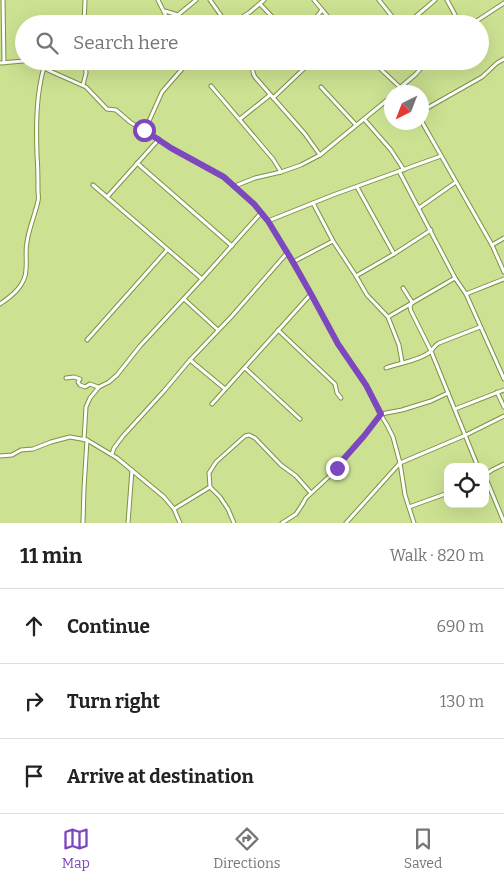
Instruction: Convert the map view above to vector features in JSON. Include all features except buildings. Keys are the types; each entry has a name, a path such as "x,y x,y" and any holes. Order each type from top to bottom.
{"street":[{"path":"3,0 1,25 2,63 15,62"},
{"path":"84,15 85,0"},
{"path":"158,0 165,15"},
{"path":"164,11 178,15 196,0"},
{"path":"210,0 222,15"},
{"path":"245,15 264,0"},
{"path":"314,0 326,15"},
{"path":"379,0 391,15"},
{"path":"418,15 435,0"},
{"path":"447,0 455,15"},
{"path":"486,15 504,3"},
{"path":"260,4 270,15"},
{"path":"318,15 322,10"},
{"path":"429,107 482,77 504,59"},
{"path":"0,304 21,286 25,277 27,238 38,199 39,171 36,129 38,95 43,70"},
{"path":"50,70 83,85 107,109 116,110 130,122 171,148 224,177 254,204 268,221 338,344 366,385 393,437 400,463 405,495 414,523"},
{"path":"83,85 86,70"},
{"path":"144,130 162,92 181,70"},
{"path":"252,70 255,78 305,134 320,155"},
{"path":"240,119 301,70"},
{"path":"381,70 397,85"},
{"path":"403,85 419,70"},
{"path":"211,86 273,159 281,172"},
{"path":"321,86 356,126"},
{"path":"235,186 255,178 301,165 320,155 384,103"},
{"path":"364,119 391,150 404,170"},
{"path":"426,130 492,245 504,272"},
{"path":"108,196 158,139"},
{"path":"268,221 313,202 441,156"},
{"path":"137,163 232,246"},
{"path":"399,171 455,278 466,294 504,379"},
{"path":"420,208 456,182"},
{"path":"93,185 202,279"},
{"path":"357,187 394,254"},
{"path":"313,202 333,241 367,295 388,317 399,345 402,362"},
{"path":"83,523 87,403 99,387 117,376 140,346 261,213"},
{"path":"356,276 431,230"},
{"path":"492,245 504,238"},
{"path":"293,262 333,241"},
{"path":"87,340 168,250"},
{"path":"112,454 123,436 287,253"},
{"path":"388,317 455,278"},
{"path":"466,294 504,279"},
{"path":"403,288 412,302"},
{"path":"212,404 311,294"},
{"path":"184,299 218,330"},
{"path":"412,302 411,311 431,351 476,463"},
{"path":"386,368 416,359 431,351 439,343 480,328"},
{"path":"278,330 335,384 341,398"},
{"path":"190,360 225,389"},
{"path":"244,368 300,419"},
{"path":"66,378 74,377 80,379 78,382 85,387 90,384 99,387"},
{"path":"455,409 504,390"},
{"path":"498,392 504,407"},
{"path":"282,523 298,512 306,498 335,470 381,414 431,402 448,393"},
{"path":"346,523 400,463 466,435 504,416"},
{"path":"234,523 220,496 210,487 209,473 233,446 245,436 249,435 255,438 281,465 296,476 311,493"},
{"path":"0,456 12,456 21,450 33,449 70,437 85,440 112,454 164,497 174,509 180,523"},
{"path":"489,472 504,464"},
{"path":"128,523 132,470"},
{"path":"489,485 504,522"},
{"path":"174,509 210,487"},
{"path":"409,507 444,494"}],"route":[{"path":"144,130 171,148 224,177 254,204 268,221 338,344 366,385 381,414 337,468"}]}
